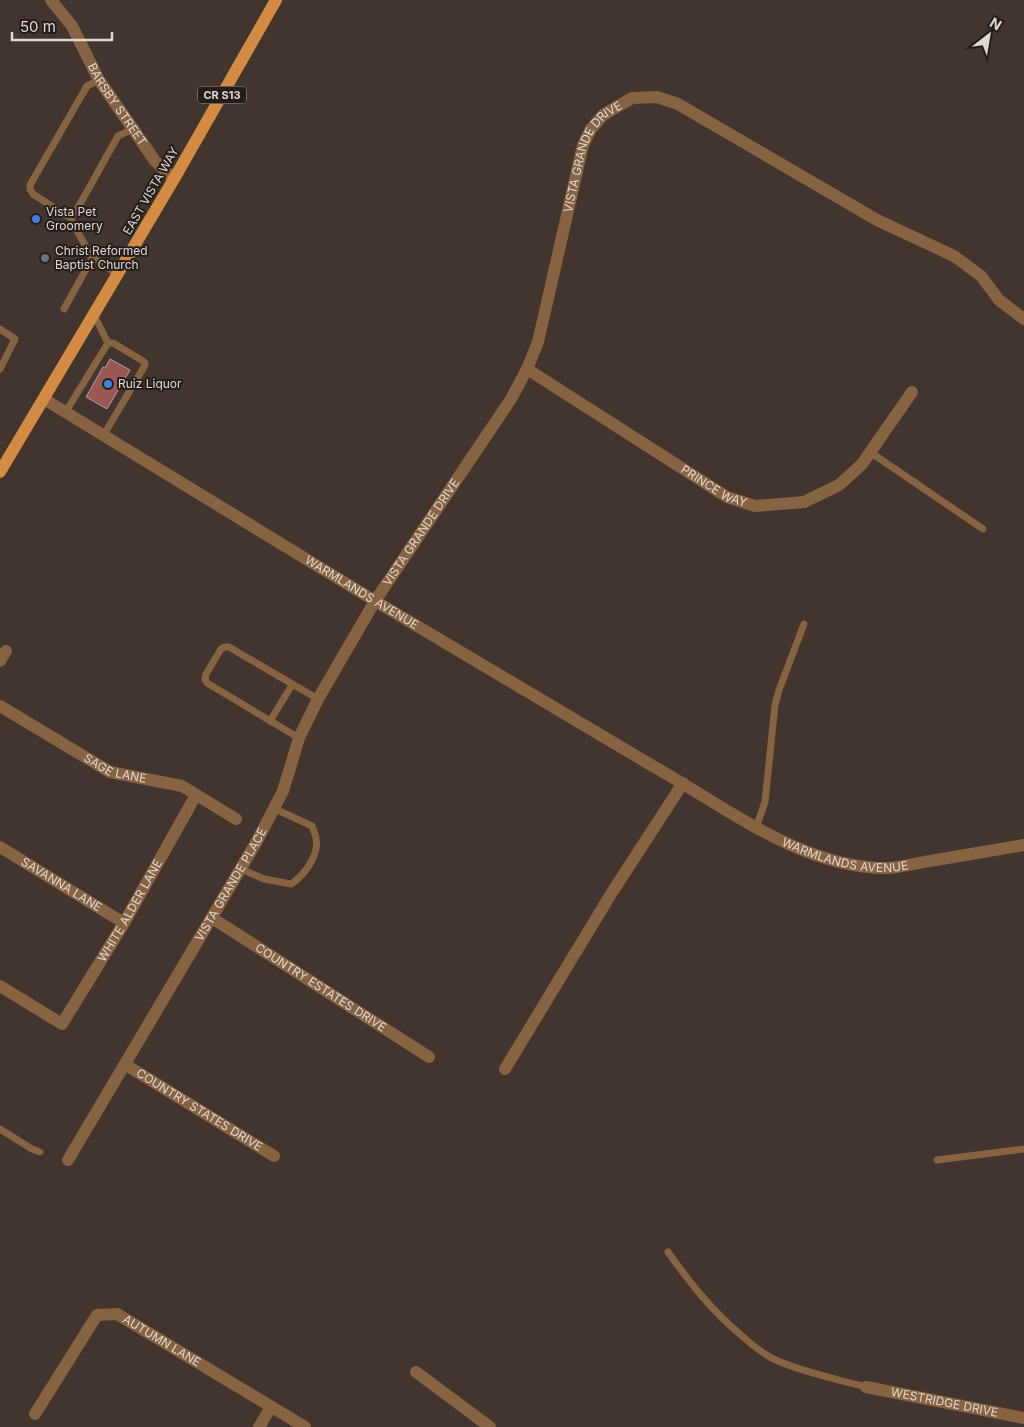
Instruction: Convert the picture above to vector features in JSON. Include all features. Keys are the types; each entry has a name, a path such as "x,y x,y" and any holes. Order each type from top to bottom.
{"main road":[{"name":"EAST VISTA WAY","path":"0,472 174,179 276,0"}],"street":[{"name":"BARSBY STREET","path":"51,0 72,26 100,80 133,129 155,161 174,179"},
{"name":"VISTA GRANDE DRIVE","path":"375,600 511,399 527,369 538,342 583,145 591,129 603,115 632,98 657,97 678,104 876,220 954,256 981,276 999,300 1024,319"},
{"name":"PRINCE WAY","path":"527,369 727,497 755,506 804,502 839,485 862,464 912,392"},
{"name":"WARMLANDS AVENUE","path":"44,400 771,837 828,860 846,865 889,868 1024,845"},
{"name":"VISTA GRANDE PLACE","path":"68,1160 126,1065 274,808 283,790 299,738 318,699 375,600"},
{"name":"SAGE LANE","path":"0,706 110,772 182,786 236,819"},
{"path":"505,1069 611,894 683,783"},
{"name":"WHITE ALDER LANE","path":"0,986 62,1024 124,923 196,795"},
{"name":"SAVANNA LANE","path":"0,846 124,923"},
{"name":"COUNTRY ESTATES DRIVE","path":"212,918 429,1057"},
{"name":"COUNTRY STATES DRIVE","path":"126,1065 274,1156"},
{"name":"AUTUMN LANE","path":"35,1414 97,1315 117,1314 305,1427"},
{"path":"416,1372 490,1427"},
{"name":"WESTRIDGE DRIVE","path":"866,1387 1024,1418"},
{"path":"259,1427 271,1407"}],"lane":[{"path":"71,216 67,216 33,194 30,185 88,86 100,80"},
{"path":"71,216 75,213 118,136 133,129"},
{"path":"71,216 72,222 95,260 118,274"},
{"path":"64,309 90,262 95,260"},
{"path":"94,315 108,343"},
{"path":"0,329 15,339 0,369"},
{"path":"65,412 108,343"},
{"path":"103,436 145,363 113,343 108,343"},
{"path":"870,452 983,529"},
{"path":"756,828 765,802 775,705 804,624"},
{"path":"299,738 207,683 204,679 206,674 221,649 229,647 318,699"},
{"path":"270,721 292,684"},
{"path":"241,868 264,880 291,884 298,880 312,859 316,848 316,836 312,826 274,808"},
{"path":"0,1129 40,1152"},
{"path":"937,1160 1024,1149"},
{"path":"668,1252 702,1298 725,1322 767,1356 779,1362 866,1387"}],"building":[{"name":"Ruiz Liquor","path":"110,359 130,370 107,409 86,397 103,367 105,368"}],"place":[{"name":"Vista Pet Groomery","path":"36,219"},
{"name":"Christ Reformed Baptist Church","path":"45,258"},
{"name":"Ruiz Liquor","path":"108,384"}]}
